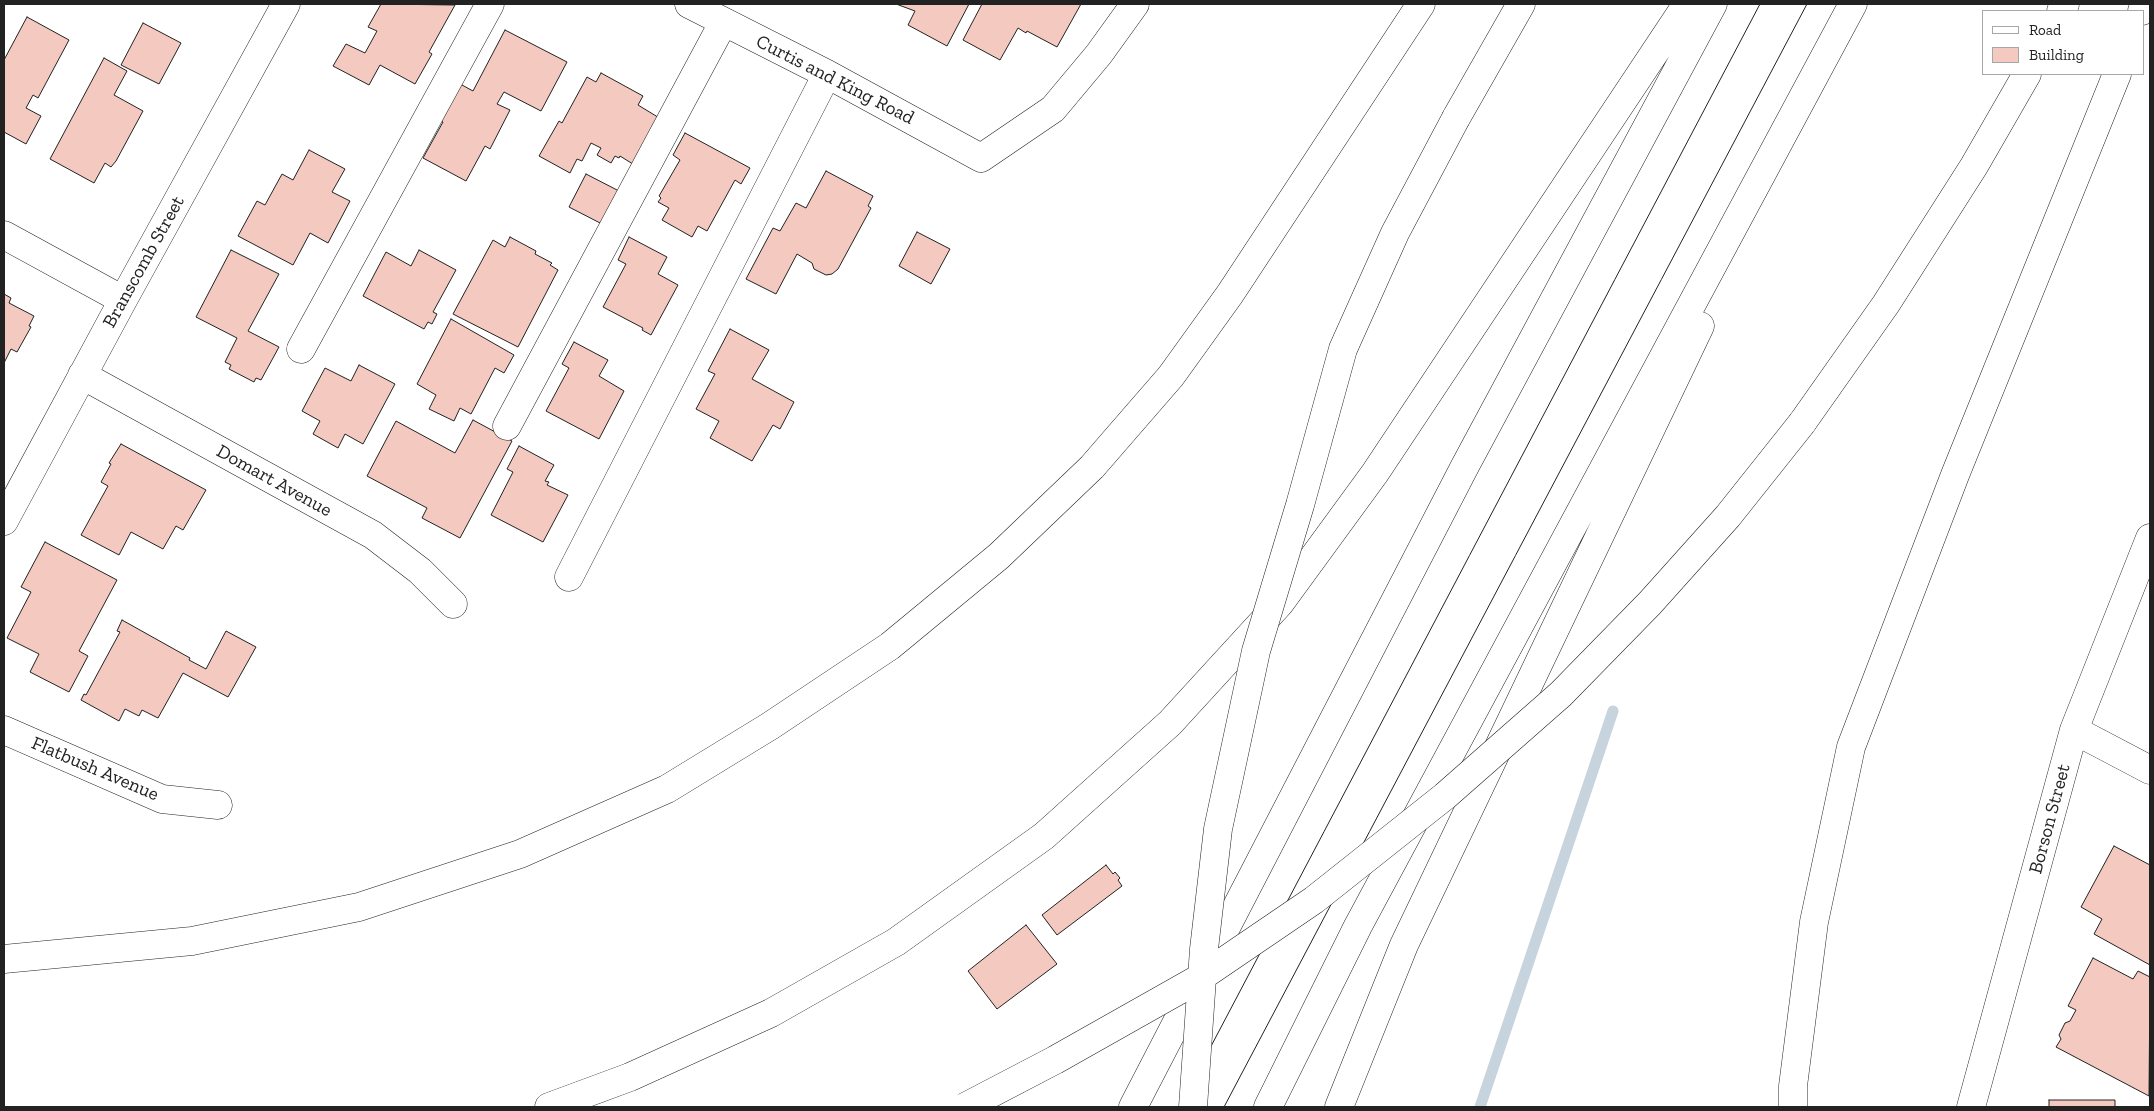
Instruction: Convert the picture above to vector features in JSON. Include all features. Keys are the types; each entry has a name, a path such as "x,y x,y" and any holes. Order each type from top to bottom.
{"main road":[{"name":"Branscomb Street","path":"4,521 286,4"},
{"path":"301,349 490,4"},
{"name":"Curtis and King Road","path":"689,4 828,74 981,158 1054,109 1100,54 1136,4"},
{"path":"4,959 192,941 359,907 520,854 666,789 770,726 890,646 999,556 1092,467 1171,376 1225,302 1421,4"},
{"path":"1193,1107 1204,948 1218,829 1256,651 1300,505 1343,349 1395,234 1456,118 1521,4"},
{"path":"549,1107 630,1076 771,1013 896,942 1044,836 1170,723 1280,603 1374,473 1687,4"},
{"path":"1133,1107 1465,466 1713,4"},
{"path":"1268,1107 1363,917 1854,4"},
{"path":"1339,1107 1404,945 1854,4"},
{"path":"507,426 723,22"},
{"path":"569,577 828,74"},
{"path":"965,1107 1055,1060 1195,981 1314,900 1446,796 1561,694 1650,603 1728,516 1802,423 1892,296 1974,166 2026,75"},
{"path":"1793,1107 1793,1086 1814,922 1851,748 1955,475 2117,75"},
{"path":"4,235 123,300"},
{"name":"Domart Avenue","path":"82,375 373,535 420,570 454,604"},
{"name":"Borson Street","path":"1971,1107 2074,730 2150,538"},
{"name":"Flatbush Avenue","path":"4,730 162,798 218,805"},
{"path":"2074,730 2150,770"}],"building":[{"path":"381,4 455,5 429,52 432,54 415,84 380,65 369,85 333,66 346,44 365,53 377,31 368,27"},
{"path":"896,4 969,4 947,46 908,25 915,11"},
{"path":"982,4 1081,4 1057,47 1018,28 1000,60 963,40"},
{"path":"27,17 69,40 38,98 33,95 26,108 41,116 26,144 4,132 4,60"},
{"path":"143,23 181,43 159,84 121,65"},
{"path":"505,30 567,62 541,111 504,92 497,104 510,110 490,149 485,146 466,181 423,158 443,122 431,116 451,79 473,91"},
{"path":"104,58 127,71 114,95 143,111 116,161 111,167 105,163 94,183 50,159"},
{"path":"601,73 643,96 638,105 661,119 636,166 620,156 619,158 615,156 611,163 597,155 601,148 591,143 582,161 577,159 570,173 539,156 559,121 562,123 587,77 596,82"},
{"path":"685,133 750,168 741,184 735,180 707,231 698,226 692,237 662,220 669,208 658,202 661,198 659,196 680,160 673,155"},
{"path":"309,150 345,169 332,192 350,201 328,243 310,233 293,265 238,236 257,201 265,205 282,174 293,180"},
{"path":"826,171 873,196 868,206 871,208 838,269 832,274 826,275 814,269 812,263 797,254 776,294 746,279 773,228 780,231 796,203 806,208"},
{"path":"586,174 619,191 602,224 569,207"},
{"path":"917,232 950,249 931,284 899,266"},
{"path":"510,237 536,251 535,254 552,263 550,265 558,270 518,347 453,314 493,240 505,247"},
{"path":"629,237 667,257 658,274 678,285 651,335 642,330 643,328 603,307 626,264 618,260"},
{"path":"231,250 279,274 248,331 279,347 261,380 256,378 254,382 229,369 231,365 225,362 237,338 196,317"},
{"path":"419,250 456,270 433,312 437,314 432,324 428,322 424,329 363,296 386,252 411,266"},
{"path":"4,294 11,298 9,303 34,316 29,326 31,327 17,352 11,349 4,363"},
{"path":"451,319 514,355 504,373 495,368 471,414 460,408 454,421 429,409 436,395 417,384"},
{"path":"730,329 769,350 752,379 794,402 780,429 773,425 752,461 710,438 719,421 696,409 715,374 708,371"},
{"path":"574,342 608,360 599,376 624,391 599,439 546,411 569,368 562,364"},
{"path":"359,365 395,384 363,444 345,434 338,448 313,434 320,421 302,411 325,368 351,381"},
{"path":"473,420 512,441 460,538 422,518 427,508 367,476 396,421 455,453"},
{"path":"121,444 206,490 183,530 176,526 163,549 131,532 119,555 81,535 108,486 101,482 111,464 109,463"},
{"path":"519,446 554,465 545,481 549,482 547,485 568,495 543,542 491,515 513,472 507,469"},
{"path":"45,542 117,580 79,651 88,656 69,692 30,672 39,654 7,638 31,592 21,587"},
{"path":"122,620 206,669 226,631 256,647 228,697 183,673 158,718 142,710 139,716 125,709 119,721 81,700 84,694 86,695 120,632 117,631"},
{"path":"2114,846 2150,865 2150,965 2094,934 2102,919 2081,907"},
{"path":"1106,865 1113,874 1115,872 1120,878 1118,880 1122,886 1057,935 1042,915"},
{"path":"1026,925 1057,964 997,1009 968,971"},
{"path":"2093,958 2133,979 2138,971 2150,977 2149,1096 2056,1047 2061,1039 2059,1035 2065,1023 2070,1021 2076,1010 2068,1006"},
{"path":"2049,1100 2115,1100 2115,1107 2049,1107"}],"waterway":[{"path":"1480,1107 1613,711"}],"tram line":[{"path":"1179,1107 1760,4"},
{"path":"1224,1107 1807,4"}]}
